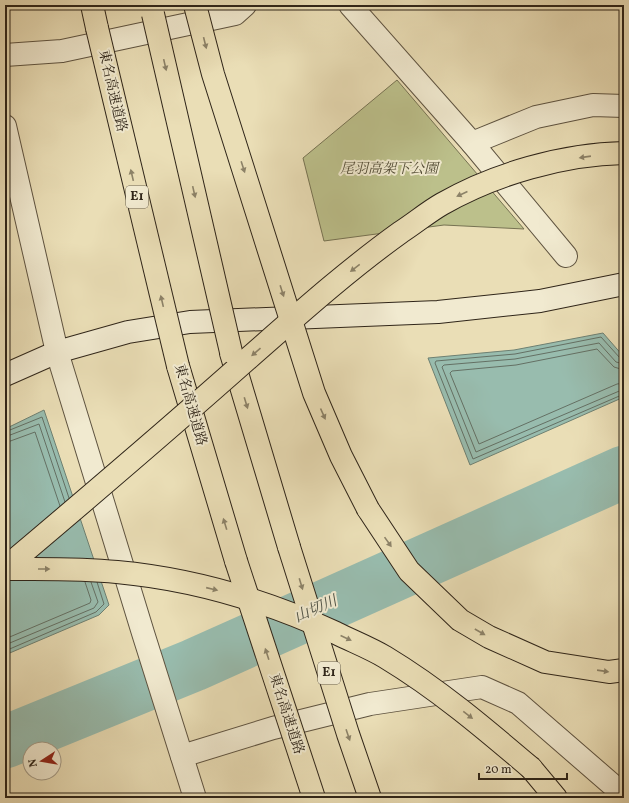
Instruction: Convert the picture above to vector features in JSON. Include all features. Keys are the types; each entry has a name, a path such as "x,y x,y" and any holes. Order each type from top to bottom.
{"highway":[{"name":"東名高速道路","path":"92,5 178,366 236,561 314,798"},
{"path":"195,5 213,74 314,393 341,456 383,535 408,571 433,596 460,620 483,633 545,662 609,672 624,670"},
{"name":"E1","path":"152,9 231,352 289,547 348,734 370,798"},
{"path":"5,569 146,449 328,289 385,244 441,204 498,177 560,161 609,153 624,153"},
{"path":"5,569 67,569 117,572 174,580 245,597 296,615 384,656 429,686 472,718 531,768 556,798"}],"street":[{"path":"5,55 62,51 235,14 245,5"},
{"path":"350,5 472,143 566,256"},
{"path":"472,143 536,118 593,105 624,106"},
{"path":"5,126 57,352 195,798"},
{"path":"5,375 57,352 128,332 190,322 438,312 540,301 624,284"},
{"path":"182,756 273,728 370,704 482,687 518,702 624,795"}],"green space":[{"name":"尾羽高架下公園","path":"397,80 524,229 444,225 324,241 303,158"}],"water":[{"path":"603,333 624,357 624,397 470,465 428,358 514,350"},
{"path":"44,410 109,605 99,615 5,655 5,429"}],"waterway":[{"name":"山切川","path":"5,742 194,665 624,472"}]}
